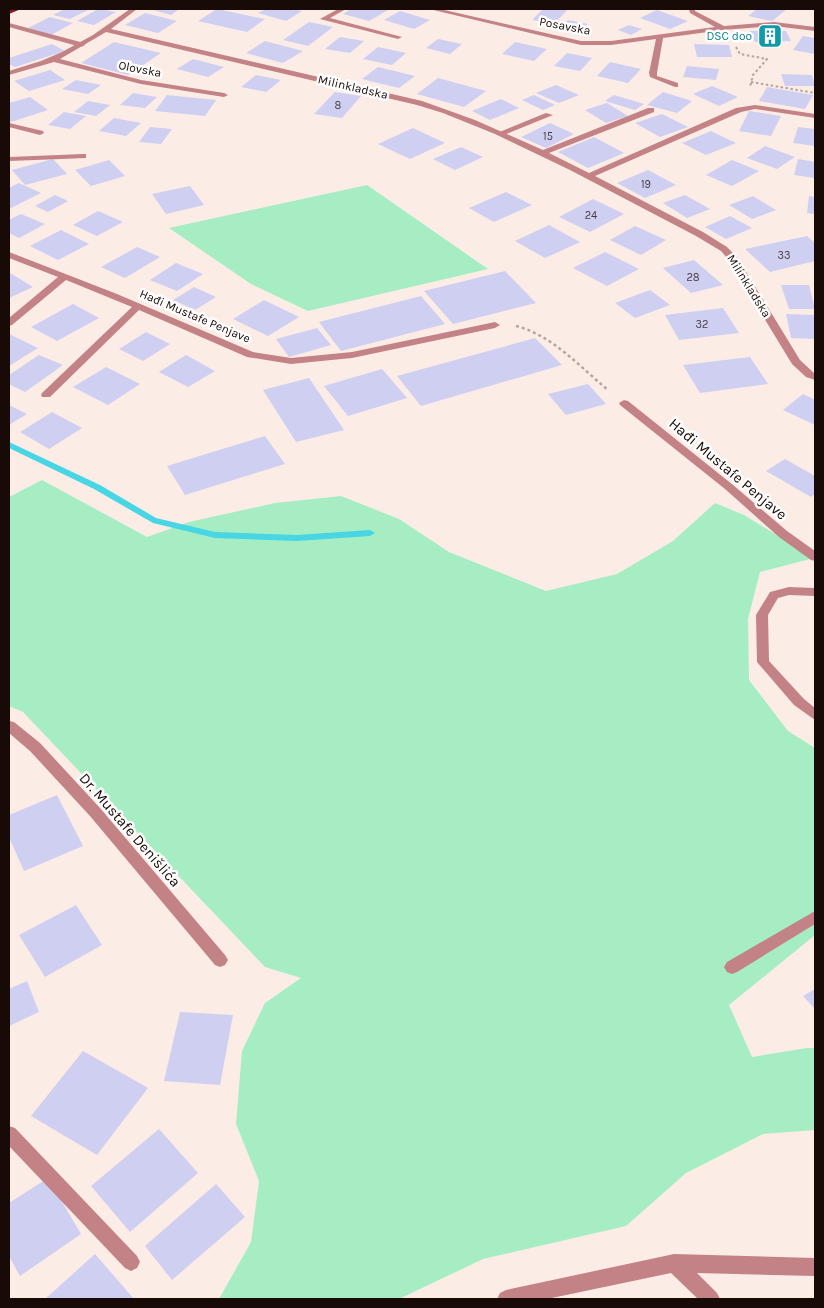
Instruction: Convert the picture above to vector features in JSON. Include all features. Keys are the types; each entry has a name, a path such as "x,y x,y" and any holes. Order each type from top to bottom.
{"main road":[{"path":"9,12 18,9"}],"street":[{"path":"9,73 53,59 82,45 134,9"},
{"path":"343,9 324,19 398,37"},
{"name":"Posavska","path":"436,9 581,43 610,43 723,28 774,24 815,29"},
{"path":"692,9 692,12 723,28"},
{"path":"9,26 82,45"},
{"name":"Milinkladska","path":"105,30 419,103 461,116 501,133 589,176 724,248 732,257 796,362 814,374"},
{"path":"660,37 653,73 654,77 675,85"},
{"name":"Olovska","path":"53,59 141,82 224,95"},
{"path":"589,176 740,110 755,107 815,116"},
{"path":"542,153 651,110"},
{"path":"501,133 550,115"},
{"path":"9,125 40,133"},
{"path":"9,159 83,156"},
{"name":"Hađi Mustafe Penjave","path":"9,256 251,355 291,361 352,355 495,325"},
{"path":"9,322 64,277"},
{"path":"46,395 137,307"},
{"name":"Hađi Mustafe Penjave","path":"624,402 730,487 783,534 815,557"},
{"path":"815,592 789,591 774,595 762,615 763,662 799,702 815,715"},
{"name":"Dr. Mustafe Denišlića","path":"9,726 35,747 95,812 220,960"},
{"path":"732,967 815,917"},
{"path":"9,1134 130,1262"},
{"path":"674,1263 711,1299"},
{"path":"506,1299 674,1263 815,1267"}],"path":[{"path":"723,28 740,54 767,59 753,75 751,82 750,90 755,107"},
{"path":"751,82 815,93"},
{"path":"495,325 523,326 544,336 624,402"}],"green space":[{"path":"367,185 488,269 308,311 251,284 169,228"},
{"path":"42,480 147,537 189,522 275,503 341,496 399,519 449,552 546,591 617,574 673,541 715,503 744,515 814,558 760,572 748,619 749,680 788,731 815,748 815,935 729,1005 752,1057 815,1048 815,1130 763,1134 686,1173 626,1226 483,1259 399,1299 219,1299 251,1242 259,1181 236,1124 242,1051 265,1003 301,978 265,967 23,712 9,706 9,497"}],"building":[{"path":"65,9 88,10 70,19 53,15"},
{"path":"98,9 116,12 94,25 77,21"},
{"path":"149,9 171,9 178,10 171,15"},
{"path":"217,9 265,19 247,32 198,21"},
{"path":"266,9 302,11 286,21 258,13"},
{"path":"351,9 388,10 369,21 343,14"},
{"path":"543,9 568,9 554,24 532,20"},
{"path":"757,9 787,9 772,21 748,16"},
{"path":"657,10 688,21 670,29 640,18"},
{"path":"400,11 430,20 414,29 384,20"},
{"path":"145,13 177,21 158,33 125,25"},
{"path":"50,17 73,23 51,35 28,28"},
{"path":"568,20 588,24 578,35 556,30"},
{"path":"309,22 333,27 308,46 283,40"},
{"path":"629,25 642,29 631,35 618,30"},
{"name":"DSC doo","path":"749,31 786,31 791,41 755,42"},
{"path":"803,36 815,38 815,54 793,50"},
{"path":"340,37 364,41 350,53 325,49"},
{"path":"438,39 462,44 450,54 426,48"},
{"path":"265,41 303,51 283,63 246,53"},
{"path":"114,42 161,53 128,75 81,63"},
{"path":"515,42 547,49 534,61 502,54"},
{"path":"52,44 65,51 15,67 9,64 9,58"},
{"path":"694,44 729,45 732,57 697,57"},
{"path":"378,47 406,53 392,65 363,59"},
{"path":"567,53 592,58 580,71 554,66"},
{"path":"193,59 224,67 208,77 177,69"},
{"path":"610,62 641,69 628,83 597,76"},
{"path":"687,66 719,69 716,80 683,77"},
{"path":"378,67 415,76 399,88 362,79"},
{"path":"50,70 65,80 29,91 14,81"},
{"path":"781,74 812,75 815,86 785,86"},
{"path":"256,75 281,80 266,92 241,87"},
{"path":"438,78 486,91 464,107 417,94"},
{"path":"76,80 101,85 88,94 62,89"},
{"path":"556,85 579,95 559,103 536,93"},
{"path":"712,86 738,97 719,106 693,94"},
{"path":"767,87 813,95 805,109 759,101"},
{"path":"335,92 361,96 342,118 314,114"},
{"path":"663,92 692,101 677,113 647,105"},
{"path":"133,93 157,97 145,108 120,105"},
{"path":"167,95 216,100 205,116 155,111"},
{"path":"534,95 555,105 543,110 522,100"},
{"path":"614,95 644,104 635,110 605,101"},
{"path":"30,97 48,110 11,122 9,120 9,103"},
{"path":"501,99 519,108 490,120 472,111"},
{"path":"88,101 110,105 96,116 74,112"},
{"path":"607,103 628,116 606,123 585,110"},
{"path":"749,111 781,116 771,136 739,131"},
{"path":"64,112 86,116 70,129 48,125"},
{"path":"662,114 688,127 660,137 635,123"},
{"path":"114,118 141,123 126,136 99,131"},
{"path":"550,123 574,134 546,148 521,137"},
{"path":"150,127 172,129 161,144 139,142"},
{"path":"798,127 815,129 815,146 793,143"},
{"path":"413,128 445,143 410,159 378,144"},
{"path":"711,131 736,143 706,155 682,143"},
{"path":"594,137 624,153 588,168 558,152"},
{"path":"765,146 795,157 777,169 747,158"},
{"path":"461,147 483,157 455,170 433,159"},
{"path":"53,159 67,174 25,185 12,170"},
{"path":"798,159 815,162 815,178 794,175"},
{"path":"109,160 125,176 91,186 75,170"},
{"path":"732,160 759,171 732,186 706,175"},
{"path":"648,170 676,185 645,198 617,183"},
{"path":"19,183 41,193 9,209 9,188"},
{"path":"190,186 204,205 166,214 152,194"},
{"path":"506,192 532,205 494,222 469,208"},
{"path":"55,195 68,201 48,212 35,206"},
{"path":"685,195 710,209 687,218 663,203"},
{"path":"753,196 776,210 752,219 729,205"},
{"path":"809,196 815,197 815,214 807,213"},
{"path":"593,199 624,214 590,232 559,217"},
{"path":"98,211 123,222 97,236 73,225"},
{"path":"21,214 45,224 19,238 9,233 9,220"},
{"path":"730,216 752,228 726,239 705,227"},
{"path":"549,225 580,242 545,258 515,241"},
{"path":"635,226 666,240 641,255 610,240"},
{"path":"61,230 89,244 58,260 30,246"},
{"path":"807,236 815,243 815,261 770,272 745,249"},
{"path":"137,247 160,257 125,278 101,267"},
{"path":"605,252 639,269 607,286 573,268"},
{"path":"694,260 723,285 691,293 663,268"},
{"path":"176,263 203,274 177,291 150,280"},
{"path":"505,271 536,303 453,324 424,291"},
{"path":"10,273 33,287 9,298"},
{"path":"781,285 809,285 815,309 789,309"},
{"path":"194,287 216,297 195,310 173,300"},
{"path":"650,290 670,305 635,318 615,303"},
{"path":"421,296 445,324 341,351 319,322"},
{"path":"264,300 299,317 268,336 233,319"},
{"path":"73,304 99,318 57,341 31,327"},
{"path":"723,308 739,333 679,340 665,315"},
{"path":"786,314 815,315 815,339 791,338"},
{"path":"317,328 331,345 289,357 276,339"},
{"path":"146,332 170,344 143,361 119,349"},
{"path":"9,334 38,348 9,366"},
{"path":"535,338 562,365 421,406 397,376"},
{"path":"39,355 63,365 25,392 9,384 9,375"},
{"path":"186,355 215,371 188,387 159,372"},
{"path":"750,357 768,384 700,393 683,365"},
{"path":"106,367 140,384 108,405 73,387"},
{"path":"382,369 407,398 348,416 324,386"},
{"path":"309,378 344,430 296,442 263,390"},
{"path":"588,384 606,404 566,415 548,394"},
{"path":"803,394 815,400 815,425 783,410"},
{"path":"9,405 27,414 9,425"},
{"path":"52,412 82,428 49,449 20,432"},
{"path":"265,436 285,464 185,495 167,466"},
{"path":"785,459 815,476 815,494 811,497 766,471"},
{"path":"57,795 83,846 24,871 9,837 9,815"},
{"path":"76,905 102,945 45,977 19,935"},
{"path":"27,981 39,1012 9,1026 9,989"},
{"path":"815,989 815,1009 803,996"},
{"path":"180,1012 233,1015 220,1085 164,1081"},
{"path":"83,1051 148,1088 97,1155 31,1116"},
{"path":"159,1129 198,1173 130,1232 91,1186"},
{"path":"48,1178 81,1234 20,1276 9,1256 9,1203"},
{"path":"216,1184 245,1217 172,1280 145,1246"},
{"path":"95,1254 134,1299 45,1299"}],"waterway":[{"path":"9,445 97,487 153,520 215,535 297,538 370,533"}],"place":[{"name":"DSC doo","path":"770,36"}]}
